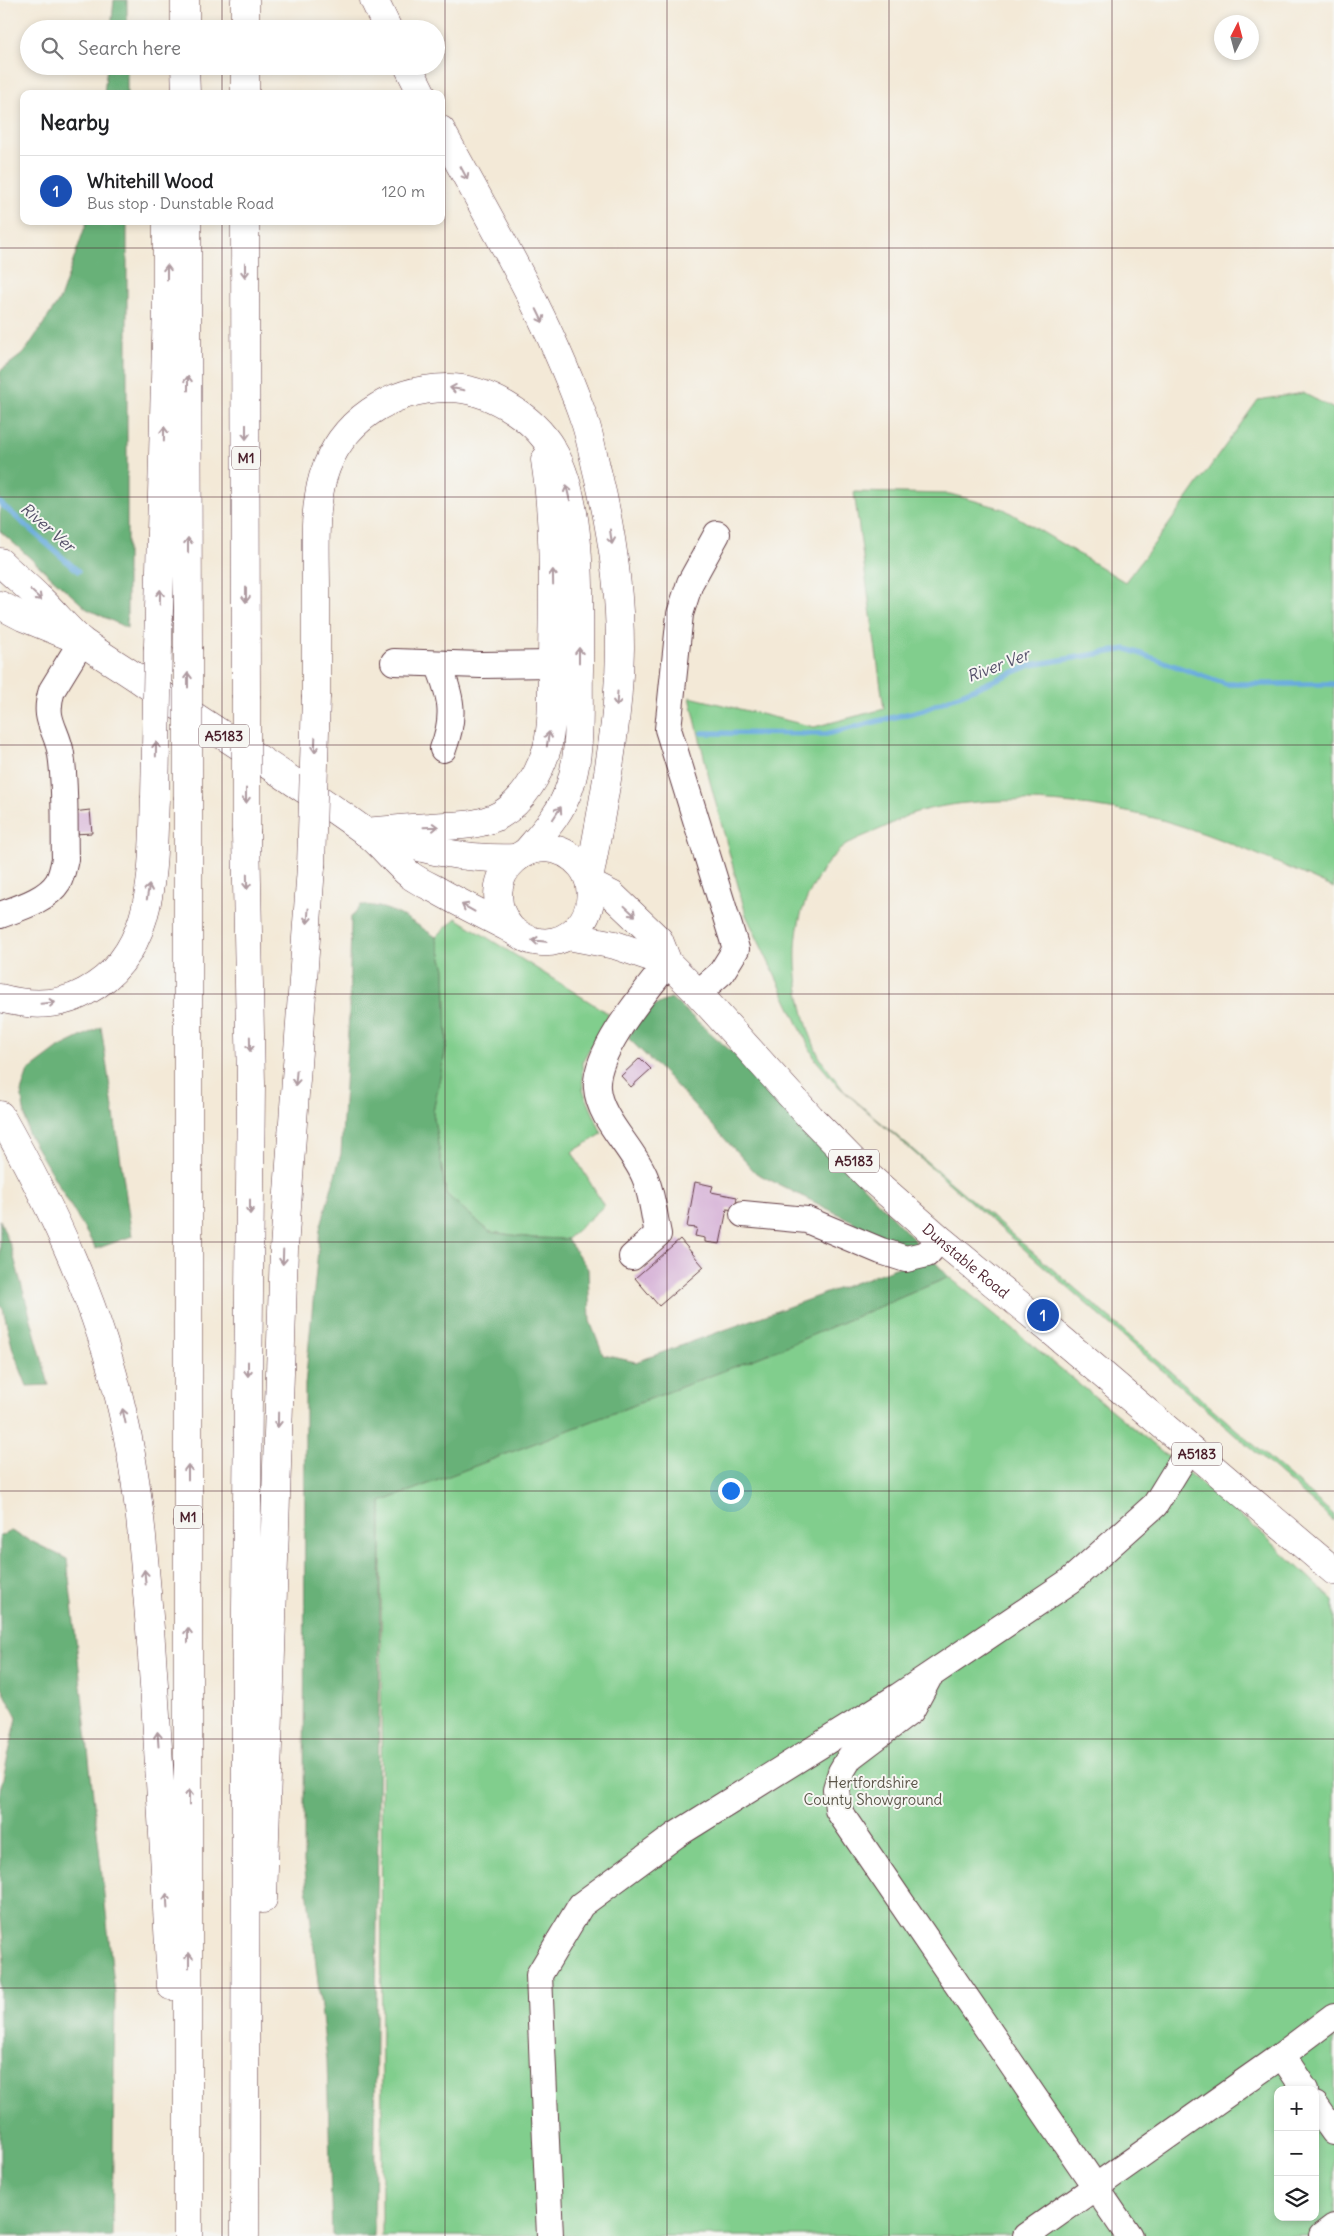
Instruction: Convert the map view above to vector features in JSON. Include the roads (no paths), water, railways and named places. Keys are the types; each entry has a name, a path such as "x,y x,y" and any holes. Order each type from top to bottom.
{"main road":[{"path":"168,0 168,20"},
{"path":"185,0 185,20"},
{"path":"245,0 245,20"},
{"path":"374,0 384,20"},
{"path":"168,75 168,90"},
{"path":"185,75 186,90"},
{"path":"245,75 245,90"},
{"path":"412,75 420,90"},
{"path":"245,2235 253,2130 266,1851 284,1249 311,867 316,696 316,561 319,502 323,477 330,460 346,432 364,415 386,402 409,392 442,388 475,393 500,403 520,416 536,430 552,449 563,470 574,523 579,593 578,712 575,764 567,796 557,815 502,875 497,894 500,911 512,930 522,938 540,943 554,942 568,936 582,924 587,916 591,895 589,882 614,729 620,651 616,572 605,502 586,426 556,351 528,292 445,137"},
{"path":"0,998 32,1004 55,1003 68,1000 96,986 118,967 128,954 145,912 152,860 155,798 168,304 168,225"},
{"name":"M1","path":"187,225 188,2236"},
{"name":"M1","path":"245,225 246,833 251,1084 246,1608 245,2235"},
{"path":"365,832 470,825 485,821 512,806 525,792 546,750 549,730 552,664 553,577 550,502 544,452 536,430"},
{"name":"A5183","path":"0,562 37,595 82,641 365,832 411,876 475,912 512,930"},
{"name":"A5183","path":"0,605 23,617 82,641"},
{"name":"A5183","path":"365,832 451,856 484,859 521,855"},
{"path":"521,855 540,849 552,849 567,854 580,865 589,882"},
{"name":"Dunstable Road","path":"589,882 612,895 659,940 668,963 698,993 811,1118 867,1175 940,1240 1190,1448 1334,1571"},
{"name":"Dunstable Road","path":"568,936 615,945 668,963"},
{"path":"0,1115 41,1189 82,1278 99,1326 122,1409 135,1472 155,1696 173,2022 189,2176"}],"lane":[{"path":"698,993 721,973 736,949 668,729 680,614 690,583 717,534"},
{"path":"0,915 25,906 51,890 61,875 65,859 61,752 50,725 49,704 52,690 82,641"},
{"path":"394,662 552,664"},
{"path":"438,664 449,692 451,711 448,735 443,749"},
{"path":"632,1257 658,1234 645,1175 602,1105 597,1088 598,1072 602,1060 626,1016 668,963"},
{"path":"743,1214 807,1220 881,1251 906,1259 927,1254 940,1240"},
{"path":"550,2236 539,1975 581,1905 676,1835 930,1676 1070,1582 1155,1505 1190,1448"},
{"path":"930,1676 911,1711 850,1757 836,1789 838,1810 1129,2236"},
{"path":"1026,2236 1282,2055 1334,2016"},
{"path":"1282,2055 1302,2086"},
{"path":"1319,2111 1334,2132"},
{"path":"1322,2236 1334,2227"}],"waterway":[{"name":"River Ver","path":"0,503 78,571"},
{"name":"River Ver","path":"703,733 826,734 923,710 1031,665 1127,649 1226,684 1334,684"}],"place":[{"name":"Whitehill Wood","path":"1043,1315"}],"park label":[{"name":"Hertfordshire County Showground","path":"873,1790"}]}
